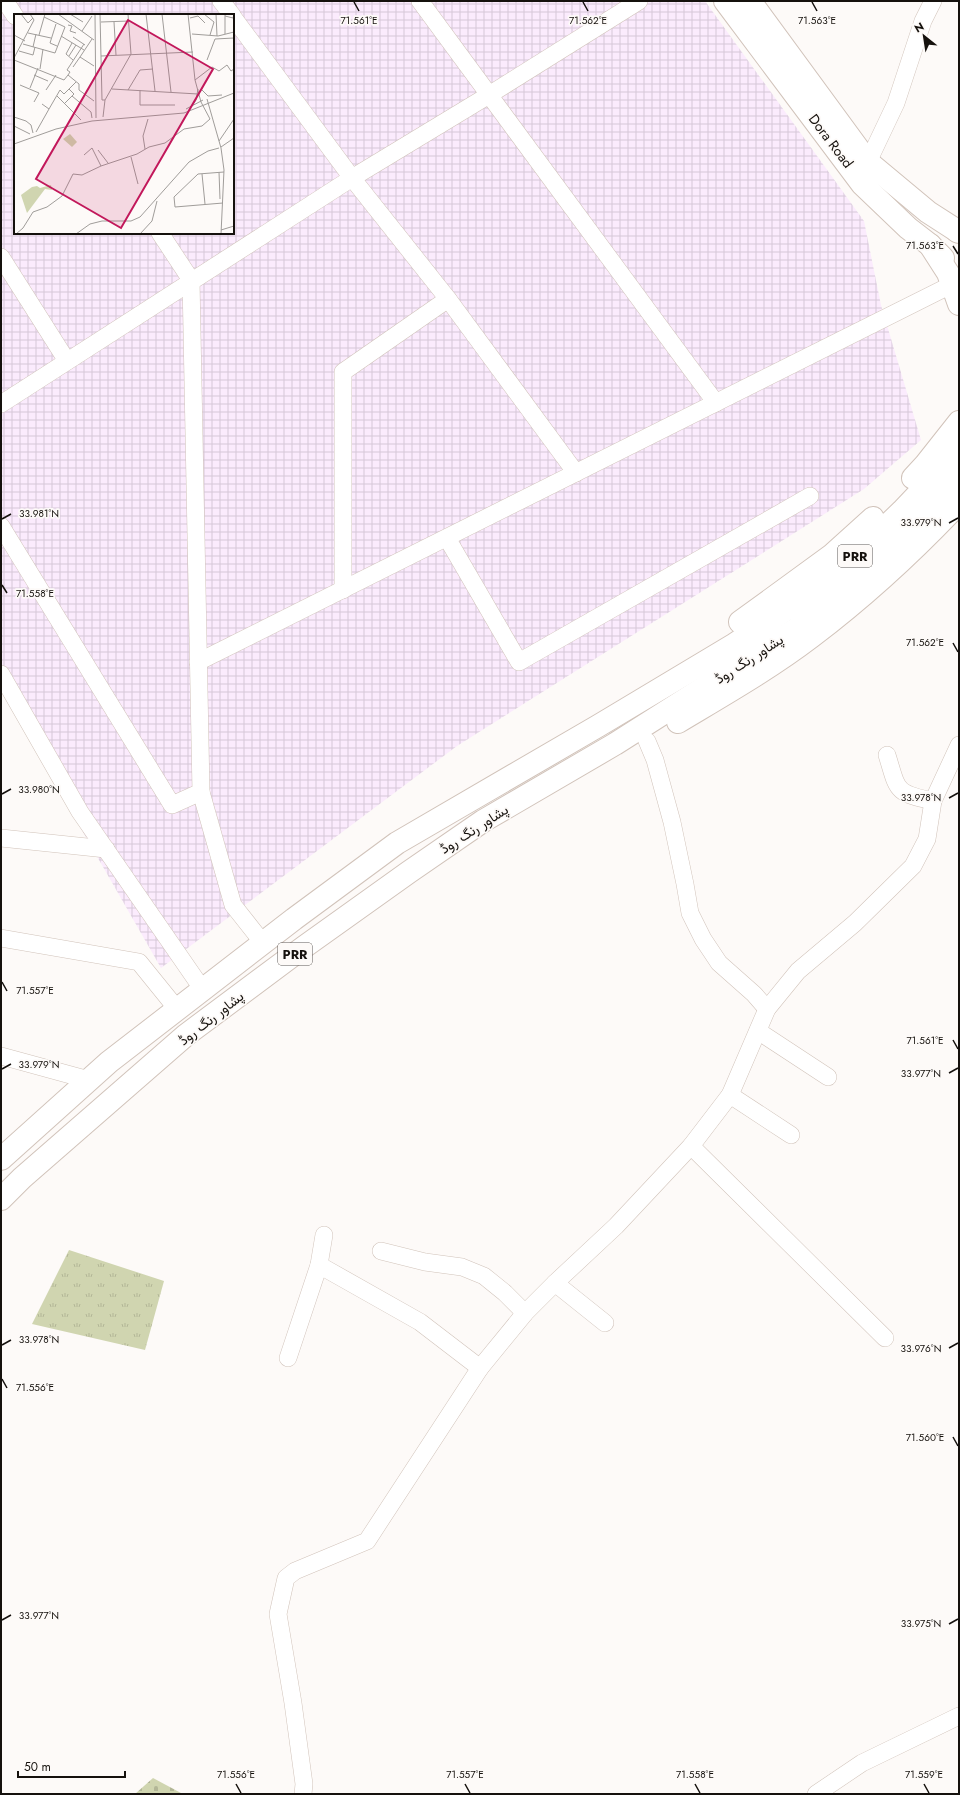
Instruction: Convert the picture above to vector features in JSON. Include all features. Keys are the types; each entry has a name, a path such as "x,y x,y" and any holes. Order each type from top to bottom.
{"main road":[{"name":"Dora Road","path":"725,1 862,184 908,228 930,245 948,273 956,282"},
{"path":"750,1 868,162 928,212 958,231"},
{"path":"598,726 620,700 660,671 737,624 832,555 885,508 926,465 959,422"},
{"name":"پشاور رنگ روڈ","path":"1,1159 89,1080 264,943 397,843 735,644 796,603 853,558 902,511 959,450"},
{"name":"پشاور رنگ روڈ","path":"1,1199 28,1173 186,1035 304,947 483,820 614,744 796,629 844,591 925,518 959,479"},
{"path":"614,744 641,743 647,741 751,678 810,638 866,593 914,550 959,503"}],"street":[{"path":"221,1 231,14"},
{"path":"420,1 716,403"},
{"path":"1,404 191,280 352,178 489,96 639,1"},
{"path":"862,184 868,162 896,103 923,21 932,1"},
{"path":"234,19 352,178 448,298 576,473"},
{"path":"161,234 191,280 201,792 233,904 264,943"},
{"path":"1,257 67,361"},
{"path":"198,662 956,282"},
{"path":"343,590 343,372 448,298"},
{"path":"447,538 519,662 810,496"},
{"path":"1,526 172,805 201,792"},
{"path":"1,674 80,812 203,990"},
{"path":"647,741 655,760 672,822 690,913 703,939 719,963 754,994 767,1009"},
{"path":"303,1794 304,1784 293,1703 278,1614 286,1578 295,1571 367,1541 480,1368 525,1313 616,1226 691,1146 730,1095 767,1009 798,970 855,922 913,866 927,840 933,801 959,745"},
{"path":"887,755 895,784 901,790 913,796 933,801"},
{"path":"1,838 106,849"},
{"path":"1,938 139,962 178,1010"},
{"path":"758,1031 828,1077"},
{"path":"1,1056 89,1080"},
{"path":"730,1095 791,1135"},
{"path":"691,1146 884,1338"},
{"path":"288,1358 319,1265 324,1236"},
{"path":"381,1251 425,1262 462,1267 484,1276 505,1293 525,1313"},
{"path":"319,1265 420,1322 480,1368"},
{"path":"555,1283 604,1323"},
{"path":"816,1794 862,1763 959,1716"}],"shaded area":[{"path":"1,1 705,1 864,221 881,305 921,440 864,489 457,746 161,968 1,689"}],"green space":[{"path":"69,1250 164,1281 145,1350 32,1324"},
{"path":"153,1778 181,1793 182,1794 135,1794"}]}
